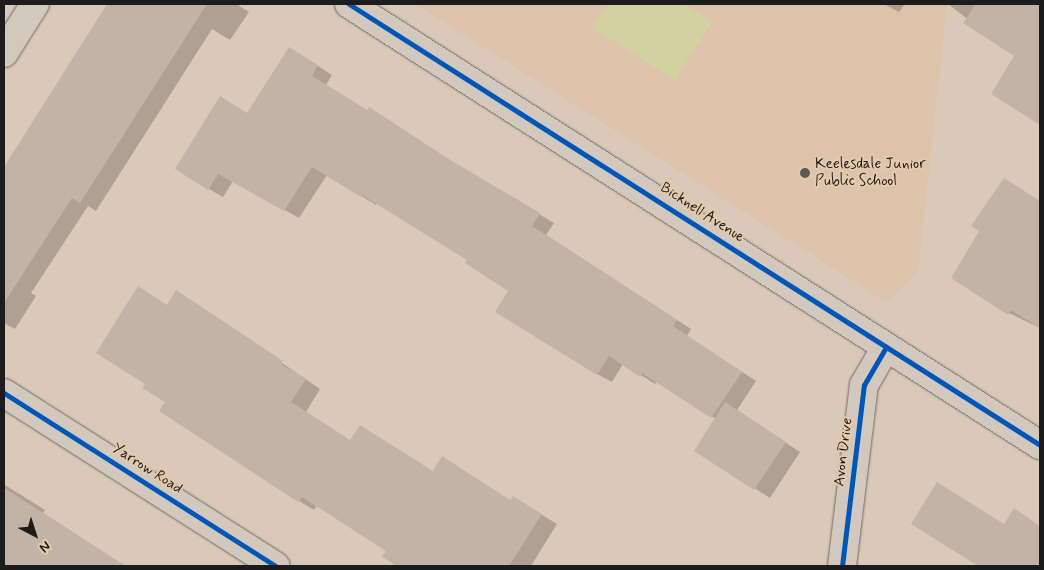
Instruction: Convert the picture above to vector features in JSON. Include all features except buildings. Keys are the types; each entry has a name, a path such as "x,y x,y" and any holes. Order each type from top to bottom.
{"street":[{"path":"4,53 35,4"},
{"name":"Bicknell Avenue","path":"349,4 1040,445"},
{"name":"Avon Drive","path":"842,566 864,385 886,347"},
{"name":"Yarrow Road","path":"4,393 276,566"}],"shaded area":[{"name":"Keelesdale Junior Public School","path":"415,4 947,4 918,271 886,302"}],"green space":[{"path":"607,4 682,4 712,22 675,80 592,28"}],"cycle path":[{"path":"349,4 1040,445"},
{"path":"842,566 864,385 886,347"},
{"path":"4,393 276,566"}],"place":[{"name":"Keelesdale Junior Public School","path":"805,173"}]}
